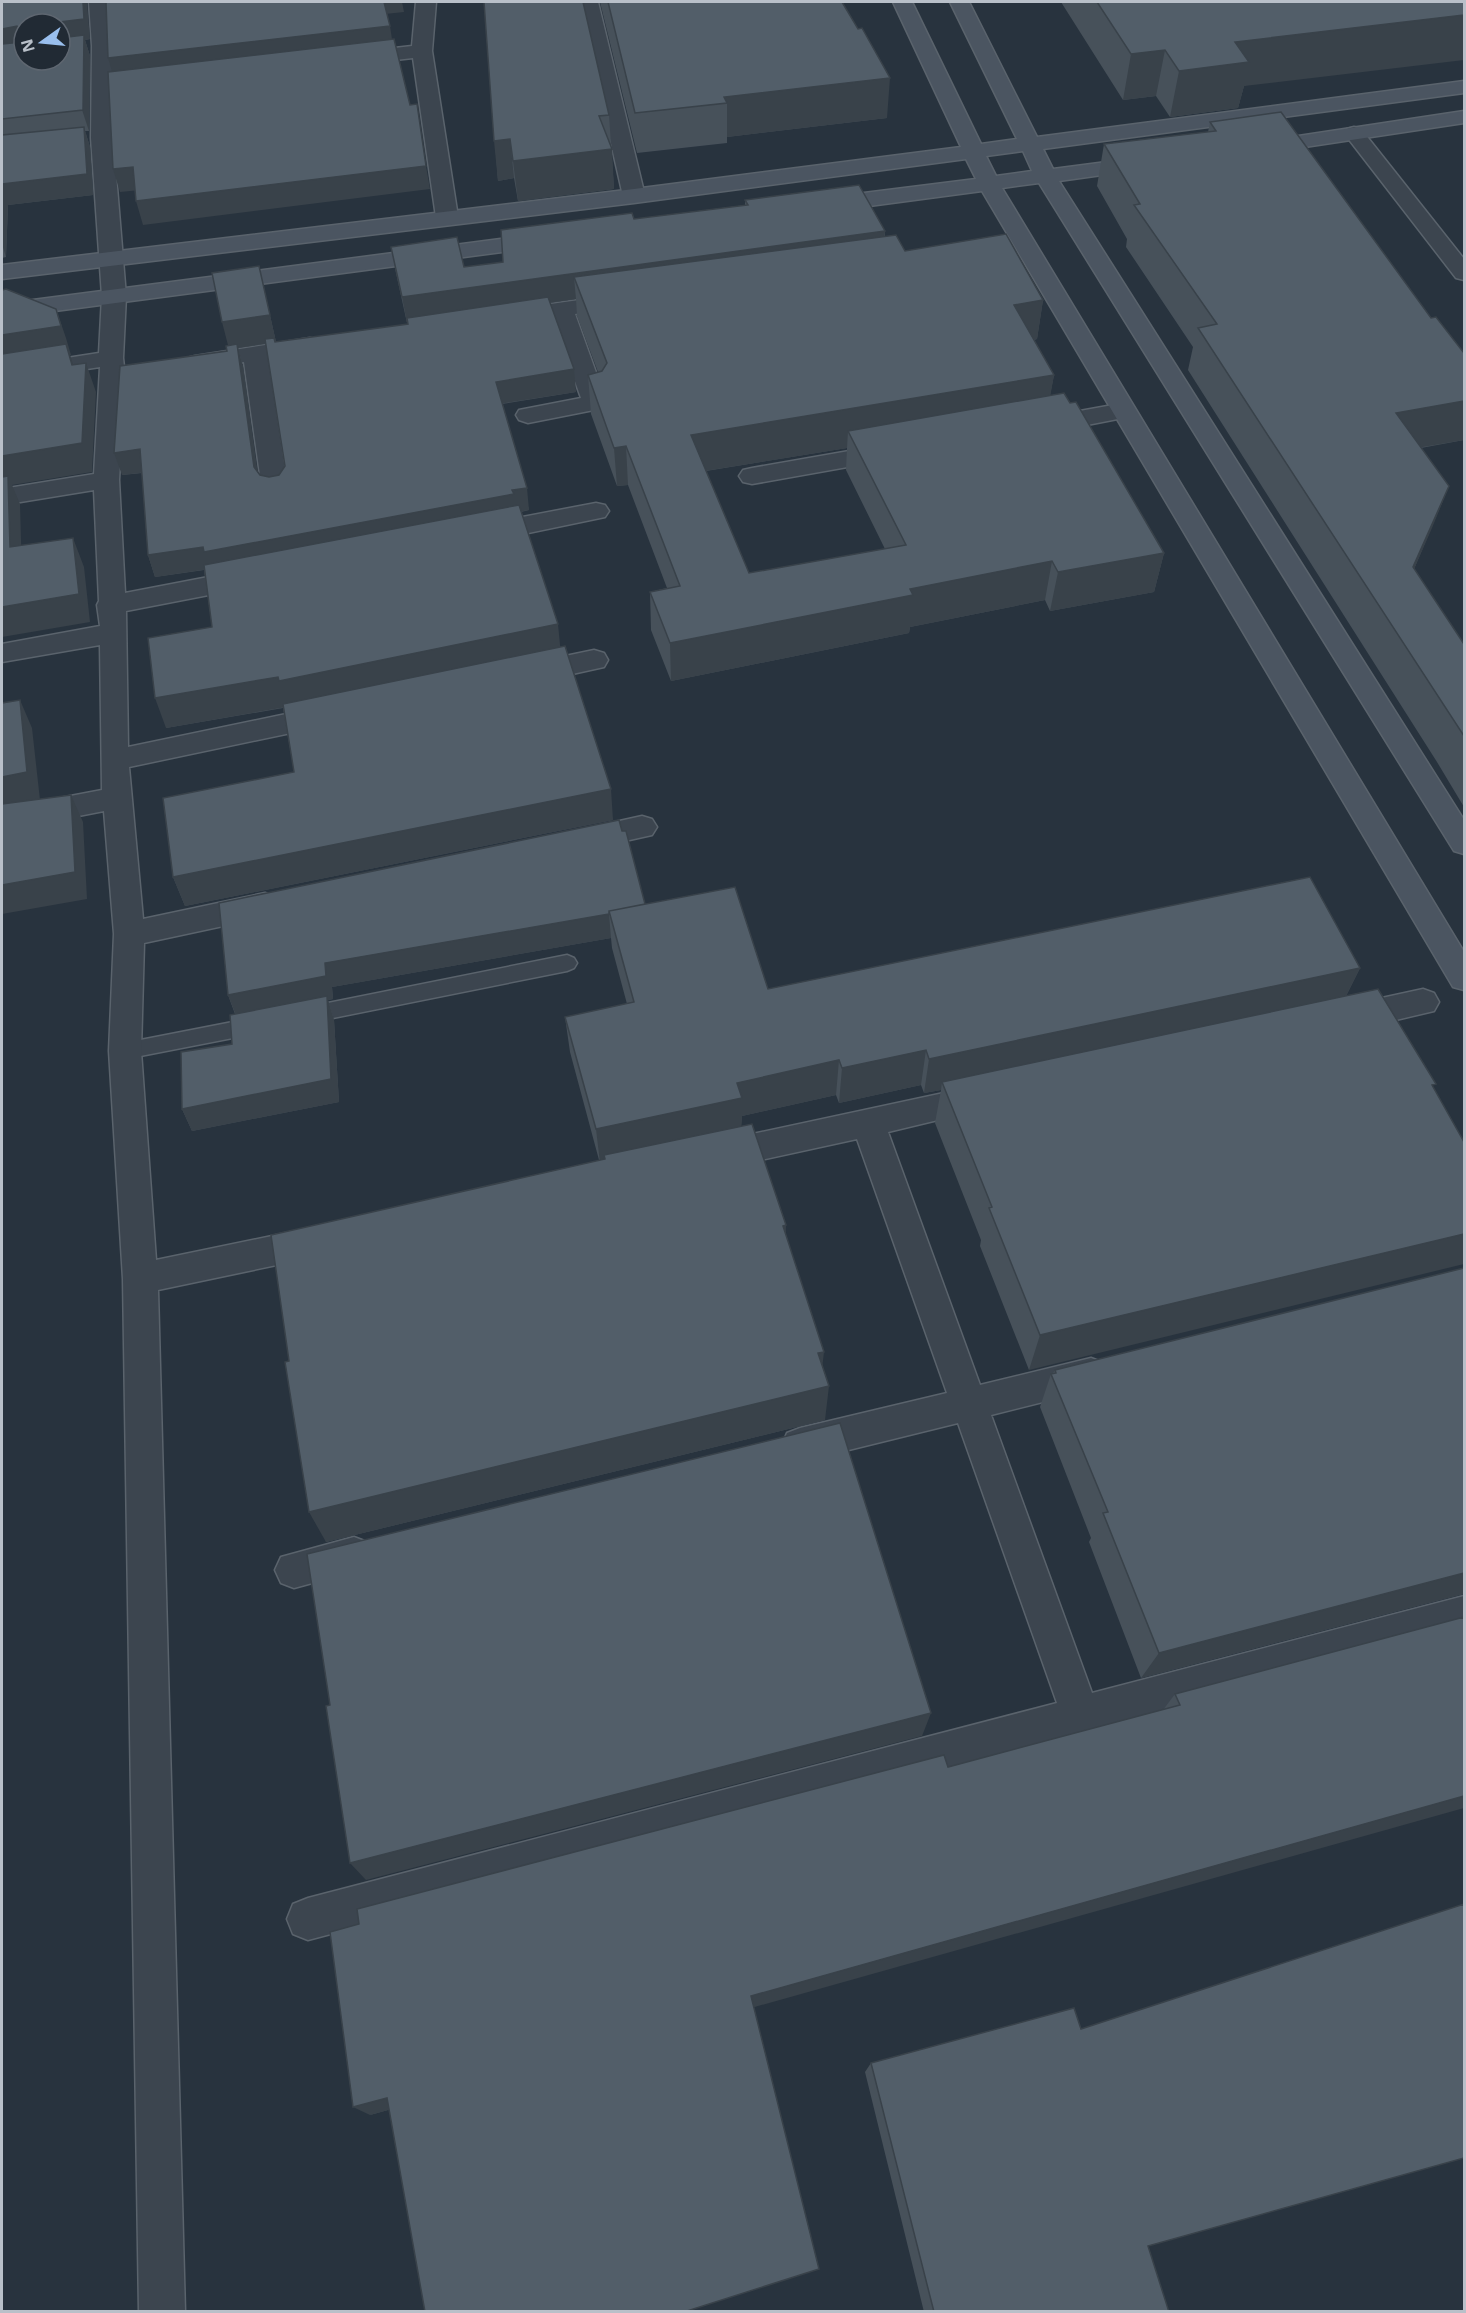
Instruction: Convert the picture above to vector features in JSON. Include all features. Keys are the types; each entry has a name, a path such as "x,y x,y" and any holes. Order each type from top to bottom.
{"street":[{"path":"98,2 91,48 114,87 91,139 110,257 120,369 106,480 112,619 114,760 129,934 126,1051 140,1279 162,2312"},
{"path":"426,2 422,51 447,217"},
{"path":"588,2 634,196"},
{"path":"902,2 989,184 1015,248 1124,411 1464,978"},
{"path":"959,2 1046,177 1464,843"},
{"path":"327,62 422,51"},
{"path":"2,272 110,257 634,196 1464,87"},
{"path":"1244,150 1464,117"},
{"path":"1354,133 1464,273"},
{"path":"1278,145 1293,164"},
{"path":"800,208 1162,161"},
{"path":"2,311 563,238"},
{"path":"490,319 642,298"},
{"path":"528,415 595,403 561,309"},
{"path":"172,366 337,341"},
{"path":"255,353 275,489"},
{"path":"2,375 120,369"},
{"path":"1020,429 1124,411"},
{"path":"752,476 915,447"},
{"path":"2,497 106,480"},
{"path":"457,538 596,511"},
{"path":"2,653 272,574"},
{"path":"500,680 594,660"},
{"path":"114,760 360,709"},
{"path":"2,820 118,798"},
{"path":"549,846 642,827"},
{"path":"129,934 292,900"},
{"path":"1318,1025 1423,1002"},
{"path":"683,1162 1006,1093"},
{"path":"868,1123 1081,1716"},
{"path":"140,1279 348,1235"},
{"path":"772,1452 1119,1366"},
{"path":"294,1570 387,1547"},
{"path":"308,1919 1464,1615"}],"lane":[{"path":"126,1051 567,963"}],"building":[{"path":"2,2 83,2 84,19 72,20 72,12 12,12 12,27 2,29"},
{"path":"106,2 384,2 390,26 108,58"},
{"path":"484,2 583,2 609,115 599,116 612,149 513,161 510,139 494,141"},
{"path":"608,2 842,2 858,29 862,28 890,78 724,97 727,103 635,113"},
{"path":"1097,2 1464,2 1464,15 1235,42 1249,62 1179,71 1165,50 1131,54"},
{"path":"84,35 83,110 2,119 2,44 12,43 12,72 72,72 72,36"},
{"path":"394,39 410,105 417,104 426,166 136,201 133,167 113,169 108,72"},
{"path":"1281,112 1431,318 1436,317 1464,353 1464,401 1396,413 1449,486 1413,567 1464,644 1464,736 1198,328 1217,324 1134,205 1140,204 1104,144 1216,131 1210,122"},
{"path":"84,127 87,174 2,184 2,135"},
{"path":"859,185 885,231 402,297 391,247 457,237 464,267 503,262 501,230 632,213 634,219 748,205 745,200"},
{"path":"1006,234 1043,300 1014,305 1054,375 691,435 749,573 906,545 848,431 1064,393 1070,403 1076,402 1164,553 1058,572 1052,561 910,589 913,595 670,643 650,592 680,586 626,446 614,448 588,375 602,371 607,363 574,277 896,235 905,251"},
{"path":"259,266 270,315 222,322 212,273"},
{"path":"6,289 56,309 61,326 2,335 2,290"},
{"path":"548,297 574,369 496,382 527,488 512,490 514,494 204,552 203,547 148,555 140,449 114,453 120,366 227,351 226,346 237,344 254,467 260,475 269,477 279,475 285,466 265,339 274,338 275,342 408,324 407,318"},
{"path":"66,344 72,365 86,363 82,443 2,456 2,354"},
{"path":"8,476 10,547 73,538 79,594 2,607 2,477"},
{"path":"519,505 558,624 279,681 278,677 155,698 148,638 212,627 204,565"},
{"path":"565,646 611,789 173,877 163,798 294,772 283,704"},
{"path":"20,700 27,772 2,777 2,703"},
{"path":"71,795 75,872 2,885 2,804"},
{"path":"619,820 622,831 626,831 645,904 609,911 609,914 325,963 326,976 228,995 219,903"},
{"path":"1310,877 1360,968 929,1059 926,1050 842,1068 839,1060 737,1083 742,1098 596,1129 565,1017 634,1002 609,911 735,887 768,989"},
{"path":"1378,989 1436,1084 1432,1085 1464,1142 1464,1234 1040,1335 942,1082"},
{"path":"327,996 331,1079 182,1109 181,1052 232,1044 230,1015"},
{"path":"752,1124 786,1225 783,1226 824,1352 818,1353 829,1386 309,1512 285,1362 289,1361 271,1235 605,1159 604,1155"},
{"path":"1464,1268 1464,1573 1159,1653 1103,1513 1108,1512 1051,1374 1056,1373 1055,1370"},
{"path":"840,1423 931,1713 350,1863 326,1706 330,1705 307,1554"},
{"path":"1464,1617 1464,1796 751,1996 819,2269 684,2312 425,2312 387,2098 353,2107 330,1932 359,1924 357,1909 944,1755 948,1767 1180,1705 1175,1694"},
{"path":"1464,1904 1464,2158 1148,2246 1169,2312 934,2312 871,2063 1074,2008 1081,2029"}]}
